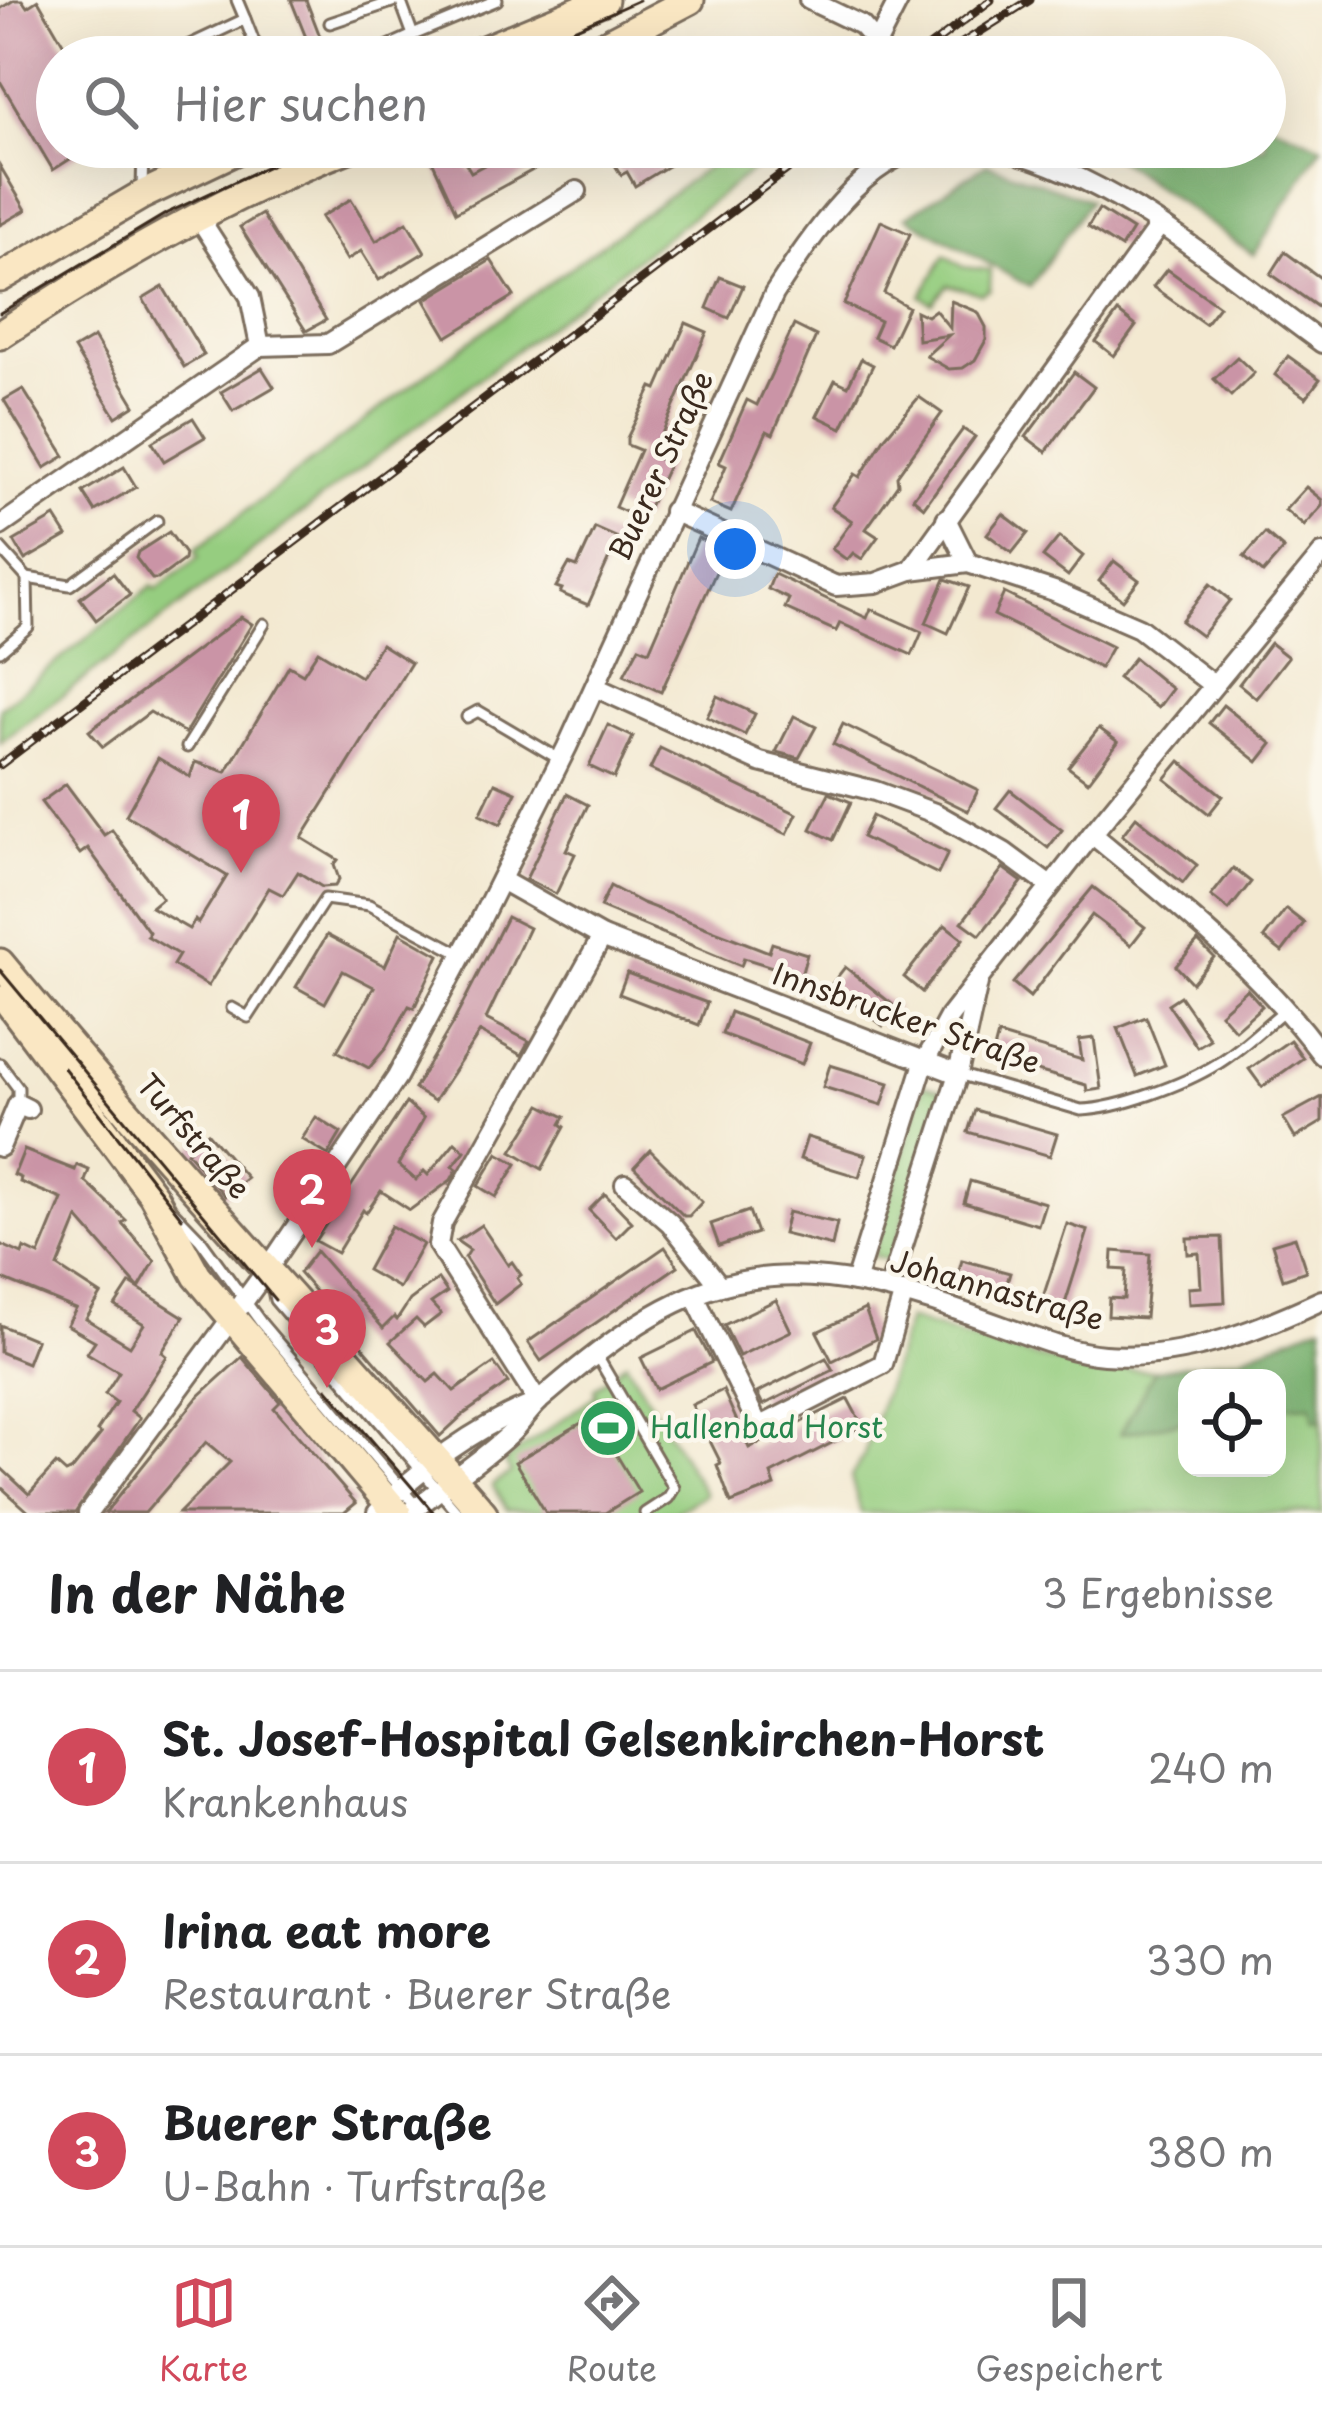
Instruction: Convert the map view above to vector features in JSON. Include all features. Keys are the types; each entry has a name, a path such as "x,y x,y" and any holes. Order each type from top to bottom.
{"main road":[{"path":"517,36 604,0"},
{"path":"621,36 690,0"},
{"path":"0,278 142,194 174,168"},
{"path":"0,335 68,290 210,209 303,168"},
{"name":"Turfstraße","path":"0,963 34,1019 121,1128 269,1267 438,1476 483,1513"},
{"name":"Turfstraße","path":"0,991 34,1019"},
{"name":"Turfstraße","path":"121,1128 196,1276 238,1309 402,1507"}],"street":[{"path":"808,0 861,26 869,36"},
{"path":"887,36 899,0"},
{"name":"Buerer Straße","path":"88,1513 269,1267 397,1076 561,760 774,294 808,241 851,192 888,168"},
{"path":"1062,168 1101,186 1322,343"},
{"path":"0,526 260,346 328,344 577,191"},
{"path":"210,209 205,227 250,296 260,346"},
{"path":"911,570 1159,226"},
{"path":"673,511 836,586 876,583 911,570 968,562 1054,591 1139,628 1213,685"},
{"path":"946,519 968,562"},
{"path":"855,1282 924,1063 949,1017 1322,554"},
{"path":"595,687 760,762 875,791 937,814 1004,852 1050,886"},
{"path":"1092,834 1226,946 1287,1008 1322,1054"},
{"name":"Innsbrucker Straße","path":"501,880 602,937 958,1074"},
{"path":"538,1402 438,1245 442,1222 602,937"},
{"path":"695,1297 759,1427 884,1364 897,1291 958,1074 978,980"},
{"path":"0,1147 23,1106"},
{"path":"626,1184 670,1222 720,1286"},
{"name":"Johannastraße","path":"402,1507 438,1476 511,1433 538,1402 640,1325 720,1286 794,1276 855,1282 897,1291 1055,1345 1127,1356 1209,1344 1271,1324 1322,1300"}],"lane":[{"path":"237,0 252,36"},
{"path":"329,23 399,0 413,35 497,0"},
{"path":"209,36 245,19"},
{"path":"142,194 143,168"},
{"path":"0,548 27,578 70,585 157,521"},
{"path":"0,651 28,627 27,578"},
{"path":"187,747 264,625"},
{"path":"467,717 478,711 561,760"},
{"path":"232,1008 248,1017 325,899 369,905 463,955"},
{"name":"Innsbrucker Straße","path":"958,1074 1081,1110 1100,1110 1217,1064 1287,1008"},
{"path":"0,1064 18,1088 23,1106"},
{"path":"153,1195 182,1218 238,1309"},
{"path":"597,1356 674,1488 668,1498 645,1513"},
{"path":"438,1476 458,1513"}],"green space":[{"path":"1286,130 1322,146 1254,255 1130,168 1286,168"},
{"path":"706,168 755,168 0,743 0,708 152,586 156,590 199,557 195,550"},
{"path":"981,168 998,168 1090,200 1030,287 906,217"},
{"path":"945,255 963,267 991,270 990,290 981,294 948,285 932,303 921,296"},
{"path":"924,1085 943,1090 891,1261 873,1256"},
{"path":"908,1319 1060,1362 1155,1370 1121,1433 1178,1422 1178,1477 1286,1477 1286,1406 1312,1405 1315,1419 1322,1418 1322,1513 861,1513 851,1477 864,1455"},
{"path":"1322,1324 1322,1418 1315,1420 1312,1405 1286,1406 1286,1369 1178,1369 1178,1422 1120,1434 1155,1370 1242,1356"},
{"name":"Hallenbad Horst","path":"626,1362 705,1494 673,1513 507,1510 492,1485 511,1473 504,1462 596,1395 594,1389"}],"building":[{"path":"14,0 22,0 27,7 38,0 59,36 36,36 36,141 0,81 0,9"},
{"path":"291,0 306,0 320,36 305,36"},
{"path":"0,166 26,210 0,225"},
{"path":"436,168 469,168 471,172 537,168 456,212"},
{"path":"617,168 665,168 635,186 627,172 621,175"},
{"path":"351,199 376,241 407,222 425,252 379,280 361,251 347,260 321,217"},
{"path":"1099,209 1132,230 1121,248 1088,227"},
{"path":"262,214 326,320 306,331 240,227"},
{"path":"881,221 910,234 884,293 908,307 890,345 873,337 880,321 844,304"},
{"path":"1285,252 1322,279 1322,310 1271,274"},
{"path":"491,260 514,296 447,337 425,300"},
{"path":"1167,269 1219,306 1205,324 1153,287"},
{"path":"720,277 743,286 729,318 707,308"},
{"path":"163,287 204,355 184,367 143,299"},
{"path":"951,301 978,312 986,327 986,340 975,360 963,368 949,369 926,356 949,335 918,340 916,311 927,316 935,310 950,328"},
{"path":"1118,312 1136,326 1114,356 1096,342"},
{"path":"686,323 707,332 652,456 669,463 643,520 615,507 640,450 627,445 627,438 652,387 657,389"},
{"path":"794,325 816,336 773,434 767,431 731,512 710,503 726,466 719,463 747,400 757,405"},
{"path":"94,337 135,405 116,417 74,349"},
{"path":"1288,356 1320,379 1306,398 1275,375"},
{"path":"1237,357 1254,373 1231,396 1214,379"},
{"path":"861,359 873,365 842,428 817,416 835,380 848,386"},
{"path":"262,368 274,387 233,411 221,392"},
{"path":"1074,372 1094,387 1046,452 1026,437"},
{"path":"23,389 65,456 45,468 4,400"},
{"path":"919,397 942,413 866,529 878,537 862,559 853,553 847,560 832,549 852,521 831,507 855,474 860,477 885,437"},
{"path":"193,418 205,437 164,461 152,442"},
{"path":"963,429 975,437 924,507 913,498"},
{"path":"124,467 136,487 95,511 83,492"},
{"path":"1306,487 1322,500 1322,506 1304,526 1285,510"},
{"path":"1003,514 1028,533 1012,553 987,534"},
{"path":"55,517 67,536 25,560 14,541"},
{"path":"595,528 618,538 588,605 556,587 569,564 577,567"},
{"path":"169,532 185,554 184,560 152,579 136,558 138,552"},
{"path":"1265,533 1284,549 1263,573 1244,557"},
{"path":"1059,537 1083,556 1068,576 1043,557"},
{"path":"698,538 726,550 661,692 624,675 639,647 649,651"},
{"path":"1114,561 1139,580 1123,600 1099,581"},
{"path":"113,573 130,595 96,620 80,598"},
{"path":"774,574 867,618 871,609 922,632 912,655 840,623 836,631 785,608 789,599 768,589"},
{"path":"945,579 969,587 948,633 926,623"},
{"path":"1210,584 1230,600 1201,636 1181,621"},
{"path":"1004,593 1112,647 1100,668 994,615"},
{"path":"241,617 252,624 185,733 150,712 103,747 89,731"},
{"path":"1270,643 1288,657 1256,698 1239,684"},
{"path":"381,644 411,663 302,838 338,860 334,865 339,879 335,886 322,887 298,872 283,895 269,888 208,986 173,965 179,955 147,936 149,932 88,848 80,854 41,802 66,784 104,835 112,830 162,898 151,907 189,929 195,920 198,923 227,876 126,815 158,758 190,777 195,762 226,772 289,666 303,674 318,651 361,677"},
{"path":"1134,658 1172,689 1158,708 1118,678"},
{"path":"717,696 755,714 745,735 707,717"},
{"path":"1223,705 1272,744 1258,762 1209,723"},
{"path":"794,716 816,727 799,758 776,752"},
{"path":"843,724 978,790 968,811 833,744"},
{"path":"608,725 633,737 614,778 589,766"},
{"path":"1099,728 1118,742 1088,782 1068,767"},
{"path":"660,748 797,814 787,834 650,769"},
{"path":"1180,761 1223,796 1209,814 1165,779"},
{"path":"495,783 516,792 501,824 480,814"},
{"path":"1010,790 1062,830 1048,848 996,808"},
{"path":"829,793 851,802 833,840 811,829"},
{"path":"567,794 588,805 566,850 575,854 556,894 526,879"},
{"path":"872,816 948,853 938,874 862,837"},
{"path":"1136,817 1197,865 1183,883 1122,835"},
{"path":"1003,868 1022,882 980,935 962,922"},
{"path":"1233,868 1251,882 1229,910 1211,896"},
{"path":"610,886 769,952 772,943 807,954 801,976 744,958 741,966 600,907"},
{"path":"1093,887 1145,927 1131,945 1092,915 1030,997 1013,983"},
{"path":"1286,909 1304,923 1282,952 1264,938"},
{"path":"507,917 529,928 486,1019 529,1041 521,1055 480,1032 434,1101 414,1089"},
{"path":"945,925 963,939 922,992 904,977"},
{"path":"400,933 439,955 414,1008 409,1006 369,1068 337,1051 374,987 343,971 325,1003 296,987 327,935 385,966"},
{"path":"1198,941 1214,957 1192,983 1176,966"},
{"path":"845,967 897,1008 883,1026 831,985"},
{"path":"627,973 707,1003 699,1025 619,994"},
{"path":"1247,989 1262,1006 1235,1030 1220,1013"},
{"path":"1180,996 1210,1039 1197,1047 1168,1004"},
{"path":"730,1012 810,1043 802,1064 722,1034"},
{"path":"1146,1017 1165,1065 1137,1076 1118,1028"},
{"path":"998,1035 1082,1060 1079,1040 1094,1038 1101,1089 1087,1091 1086,1085 992,1058"},
{"path":"1290,1040 1303,1058 1262,1087 1249,1069"},
{"path":"830,1065 889,1083 882,1105 823,1087"},
{"path":"1322,1097 1322,1122 1295,1138 1283,1118"},
{"path":"406,1103 424,1118 398,1165 416,1180 424,1171 428,1175 455,1142 465,1151 453,1166 457,1169 451,1180 410,1210 381,1191 366,1213 363,1210 337,1253 315,1241"},
{"path":"541,1105 565,1117 561,1124 565,1127 542,1169 512,1151"},
{"path":"975,1110 1057,1134 1050,1156 968,1132"},
{"path":"316,1117 341,1133 328,1155 302,1139"},
{"path":"208,1133 247,1178 225,1196 187,1152"},
{"path":"807,1137 866,1155 859,1177 800,1159"},
{"path":"24,1150 75,1170 77,1165 89,1170 85,1181 126,1220 122,1223 155,1261 139,1288 78,1218 58,1267 101,1295 86,1319 130,1346 144,1324 115,1306 130,1283 184,1317 162,1352 167,1356 131,1411 140,1418 75,1513 30,1513 0,1486 0,1467 29,1494 56,1464 66,1473 72,1470 101,1434 97,1431 116,1402 105,1394 119,1372 87,1353 95,1341 67,1325 76,1309 0,1278 0,1244 22,1254 24,1248 39,1255 62,1199 14,1175"},
{"path":"650,1150 702,1202 689,1216 634,1167"},
{"path":"498,1153 517,1164 496,1197 478,1186"},
{"path":"970,1181 1045,1203 1038,1225 964,1203"},
{"path":"605,1194 632,1222 616,1238 589,1210"},
{"path":"749,1211 757,1233 719,1246 711,1224"},
{"path":"788,1212 837,1223 832,1246 783,1234"},
{"path":"1067,1224 1088,1231 1063,1310 1041,1303"},
{"path":"481,1225 508,1265 512,1262 521,1275 517,1278 521,1284 495,1304 465,1258 470,1250 457,1241"},
{"path":"391,1226 423,1244 399,1288 367,1270"},
{"path":"1222,1237 1225,1302 1189,1304 1188,1288 1201,1287 1199,1253 1188,1254 1187,1238"},
{"path":"1295,1237 1306,1271 1283,1279 1272,1244"},
{"path":"665,1247 678,1266 541,1361 528,1342"},
{"path":"316,1251 383,1328 438,1279 447,1292 431,1303 441,1314 424,1327 416,1319 390,1342 428,1382 438,1374 454,1391 494,1363 508,1383 440,1436 299,1273"},
{"path":"1113,1251 1150,1254 1145,1318 1108,1316 1109,1298 1124,1299 1126,1270 1112,1269"},
{"path":"962,1260 1010,1273 1003,1296 956,1282"},
{"path":"776,1300 791,1331 739,1356 724,1325"},
{"path":"865,1309 876,1339 832,1361 817,1332"},
{"path":"0,1325 36,1340 27,1363 0,1352"},
{"path":"696,1331 712,1362 656,1389 641,1358"},
{"path":"242,1357 280,1402 274,1408 356,1503 344,1513 179,1513 230,1462 206,1442 145,1513 105,1513 197,1398"},
{"path":"826,1358 833,1370 763,1405 757,1393"},
{"path":"723,1390 749,1448 848,1399 863,1427 771,1474 775,1486 731,1503 717,1465 721,1463 692,1405"},
{"path":"593,1416 639,1492 605,1513 546,1513 515,1462"}],"tram line":[{"path":"558,36 639,0"},
{"path":"0,313 167,213 264,168"},
{"path":"0,970 275,1300"},
{"path":"64,1068 182,1218"},
{"path":"327,1388 434,1513"}],"railway":[{"path":"944,36 991,0"},
{"path":"973,36 1030,0"},
{"path":"0,765 789,168"}],"place":[{"name":"St. Josef-Hospital Gelsenkirchen-Horst","path":"241,873"},
{"name":"Irina eat more","path":"312,1248"},
{"name":"Buerer Straße","path":"327,1388"},
{"name":"Hallenbad Horst","path":"608,1428"}]}
